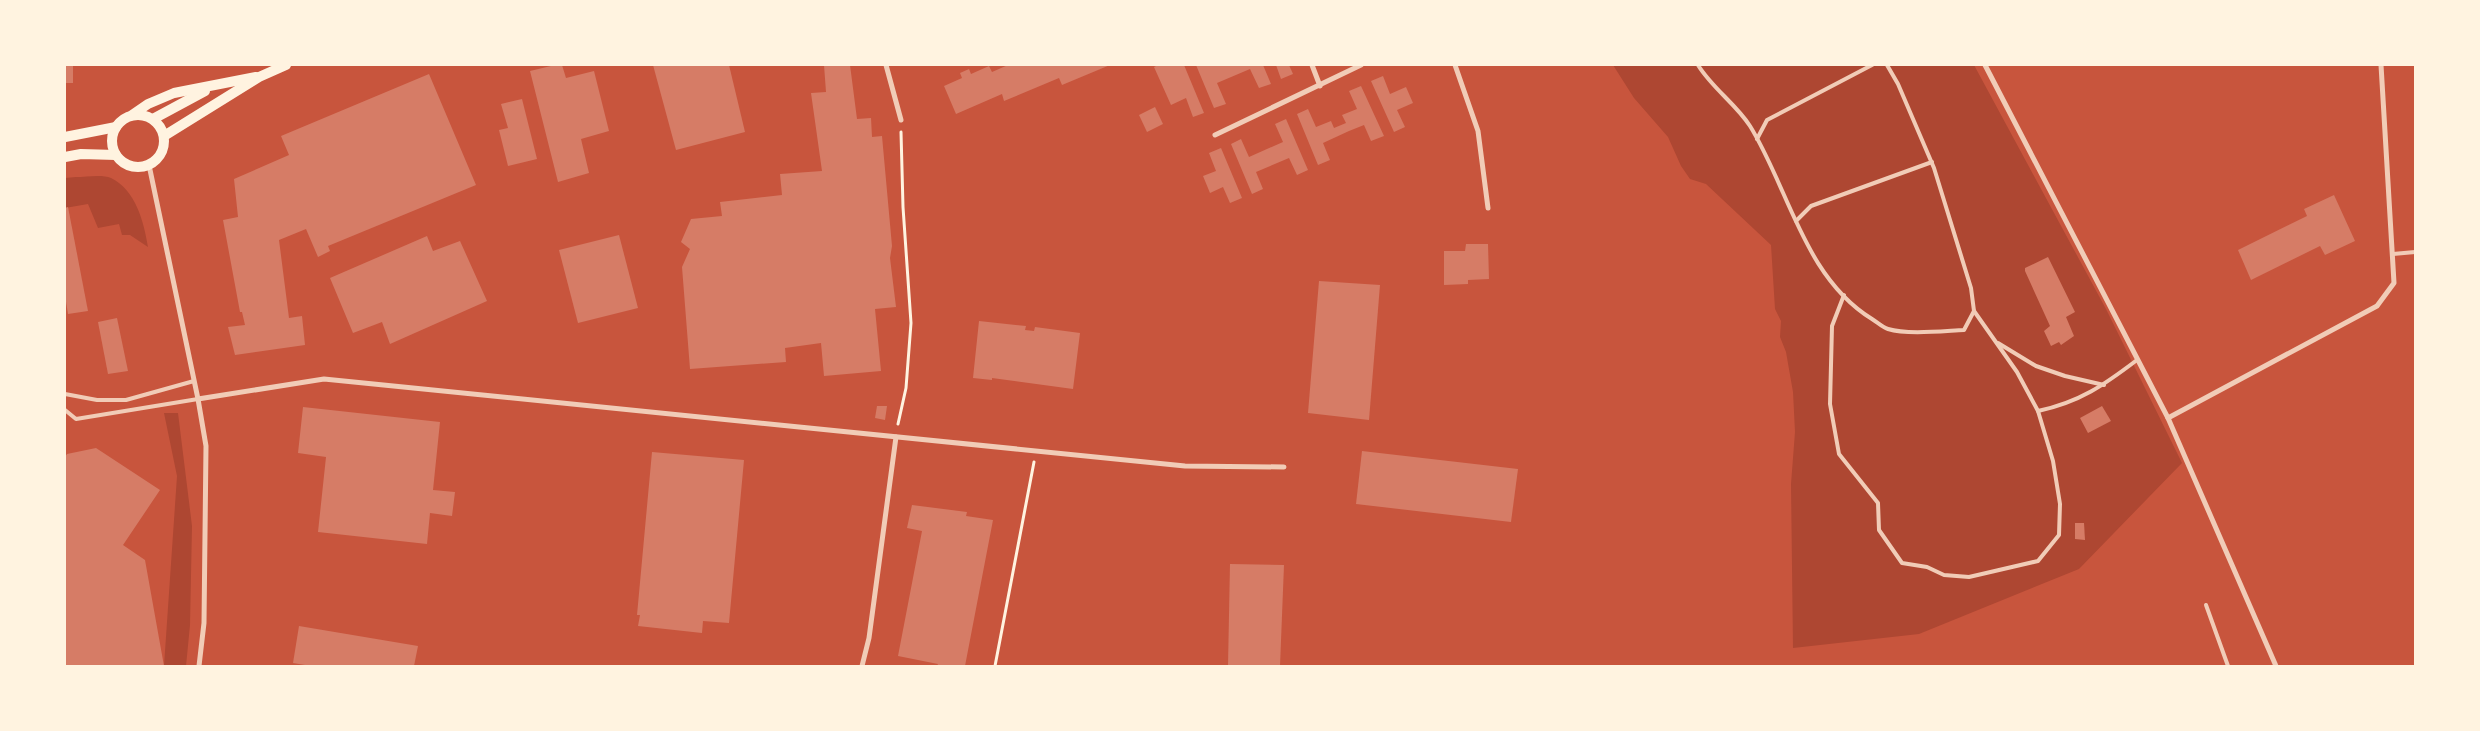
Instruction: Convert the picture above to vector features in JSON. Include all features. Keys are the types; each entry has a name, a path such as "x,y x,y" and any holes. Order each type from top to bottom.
{"main road":[{"path":"164,136 259,76 286,65"},
{"path":"152,119 212,87 229,81 259,76"},
{"path":"65,137 116,127 148,104 174,93 212,87"},
{"path":"116,127 112,141 116,155 127,165 134,167 149,165 161,153 164,136 158,124 152,119 146,116 132,115"},
{"path":"65,157 82,154 116,155"}],"street":[{"path":"886,65 901,120"},
{"path":"1312,65 1320,86"},
{"path":"1215,135 1361,65"},
{"path":"1455,65 1478,131 1488,208"},
{"path":"1985,65 2168,418 2276,666"},
{"path":"2168,418 2377,306 2394,283 2381,65"},
{"path":"149,165 198,399 206,446 204,624 199,666"},
{"path":"198,399 324,380 1185,466 1284,467"},
{"path":"862,666 869,638 896,437"}],"lane":[{"path":"1698,65 1708,81 1749,124 1824,274 1858,310 1888,329 1927,332 1964,330 1974,311"},
{"path":"1757,139 1767,120 1872,65"},
{"path":"1844,295 1832,326 1830,404 1839,454 1878,503 1879,530 1902,562 1927,567 1944,575 1969,577 2038,561 2059,535 2060,504 2053,461 2038,411 2017,372 1974,311 1971,288 1932,162 1898,84 1887,65"},
{"path":"1796,221 1811,206 1932,162"},
{"path":"2393,254 2415,252"},
{"path":"1996,342 2036,366 2065,376 2104,385"},
{"path":"2038,411 2065,405 2104,385 2137,360"},
{"path":"65,394 97,400 126,400 194,380"},
{"path":"65,410 76,419 198,399"},
{"path":"2206,605 2228,666"}],"path":[{"path":"896,437 906,388 911,323 902,208 901,120"},
{"path":"994,666 1036,452"}],"shaded area":[{"path":"1613,65 1974,65 2106,309 2182,463 2079,569 1919,634 1793,648 1791,484 1795,432 1793,392 1786,352 1780,337 1781,321 1775,309 1771,245 1706,184 1690,179 1681,166 1668,137 1634,98"},
{"path":"94,176 111,178 127,190 141,218 148,247 130,235 122,235 119,224 98,228 88,204 65,208 65,178"},
{"path":"164,413 178,413 192,526 190,625 186,666 164,666 177,476"}],"building":[{"path":"65,65 73,65 73,83 65,83"},
{"path":"562,65 566,78 594,71 609,131 581,139 589,173 558,182 530,71"},
{"path":"653,65 729,65 745,132 676,150"},
{"path":"824,65 850,65 857,119 871,118 872,137 882,136 892,246 890,258 896,307 875,309 881,371 824,376 821,343 785,348 786,362 690,369 682,267 690,249 681,242 691,219 722,216 720,202 782,195 780,174 822,171 811,93 826,92"},
{"path":"1008,65 1110,65 1062,85 1059,78 1004,101 1002,94 956,114 944,86 962,78 960,73 969,69 971,74 989,66 992,72"},
{"path":"1158,65 1184,65 1204,113 1193,117 1186,98 1171,105 1154,67"},
{"path":"1196,65 1263,65 1271,84 1259,88 1250,69 1217,83 1226,104 1214,108"},
{"path":"1276,65 1289,65 1293,74 1281,79"},
{"path":"429,74 476,185 328,246 330,251 318,257 306,229 279,240 289,318 302,316 305,345 235,355 228,327 245,325 242,312 240,312 223,220 238,217 234,179 289,155 281,136"},
{"path":"1383,76 1390,94 1406,87 1413,103 1397,110 1405,127 1394,132 1371,81"},
{"path":"1361,86 1384,136 1371,141 1364,125 1349,131 1323,143 1330,160 1318,165 1297,114 1308,109 1316,127 1331,121 1334,128 1346,123 1342,115 1357,109 1349,91"},
{"path":"522,99 537,159 508,166 499,130 508,128 501,104"},
{"path":"1155,107 1163,124 1147,132 1139,115"},
{"path":"1286,119 1308,170 1297,175 1289,158 1256,172 1263,189 1252,194 1231,144 1241,139 1249,157 1283,142 1275,124"},
{"path":"1221,148 1242,198 1230,203 1223,187 1210,193 1203,176 1216,171 1209,153"},
{"path":"2334,195 2355,241 2325,255 2320,246 2251,280 2238,250 2307,216 2304,209"},
{"path":"68,207 88,311 68,314 65,296 65,208"},
{"path":"619,235 638,308 578,323 559,250"},
{"path":"427,236 433,251 460,241 487,301 390,344 382,322 353,333 330,278"},
{"path":"1466,244 1488,244 1489,279 1468,280 1468,284 1444,285 1444,251 1465,251"},
{"path":"2048,257 2075,312 2066,317 2074,336 2061,345 2059,342 2051,346 2044,331 2050,326 2025,271 2025,268"},
{"path":"1319,281 1380,285 1369,420 1308,413"},
{"path":"117,318 128,371 108,374 98,322"},
{"path":"979,321 1026,326 1025,330 1034,331 1035,327 1080,333 1073,389 992,378 992,380 973,378"},
{"path":"877,406 887,406 885,420 875,418"},
{"path":"2102,406 2111,421 2088,433 2080,418"},
{"path":"303,407 440,422 433,490 455,492 452,516 430,513 427,544 318,532 326,457 298,453"},
{"path":"96,448 160,490 123,545 145,560 164,666 65,666 65,457 67,454"},
{"path":"1362,451 1518,469 1511,522 1356,504"},
{"path":"652,452 744,460 729,623 703,621 702,633 638,626 640,615 637,615"},
{"path":"912,505 967,512 966,516 993,520 965,666 937,666 938,664 898,656 922,531 907,528"},
{"path":"2075,523 2084,523 2085,540 2075,539"},
{"path":"1230,564 1284,565 1280,666 1228,666"},
{"path":"299,626 418,646 414,666 311,666 293,663"}]}
